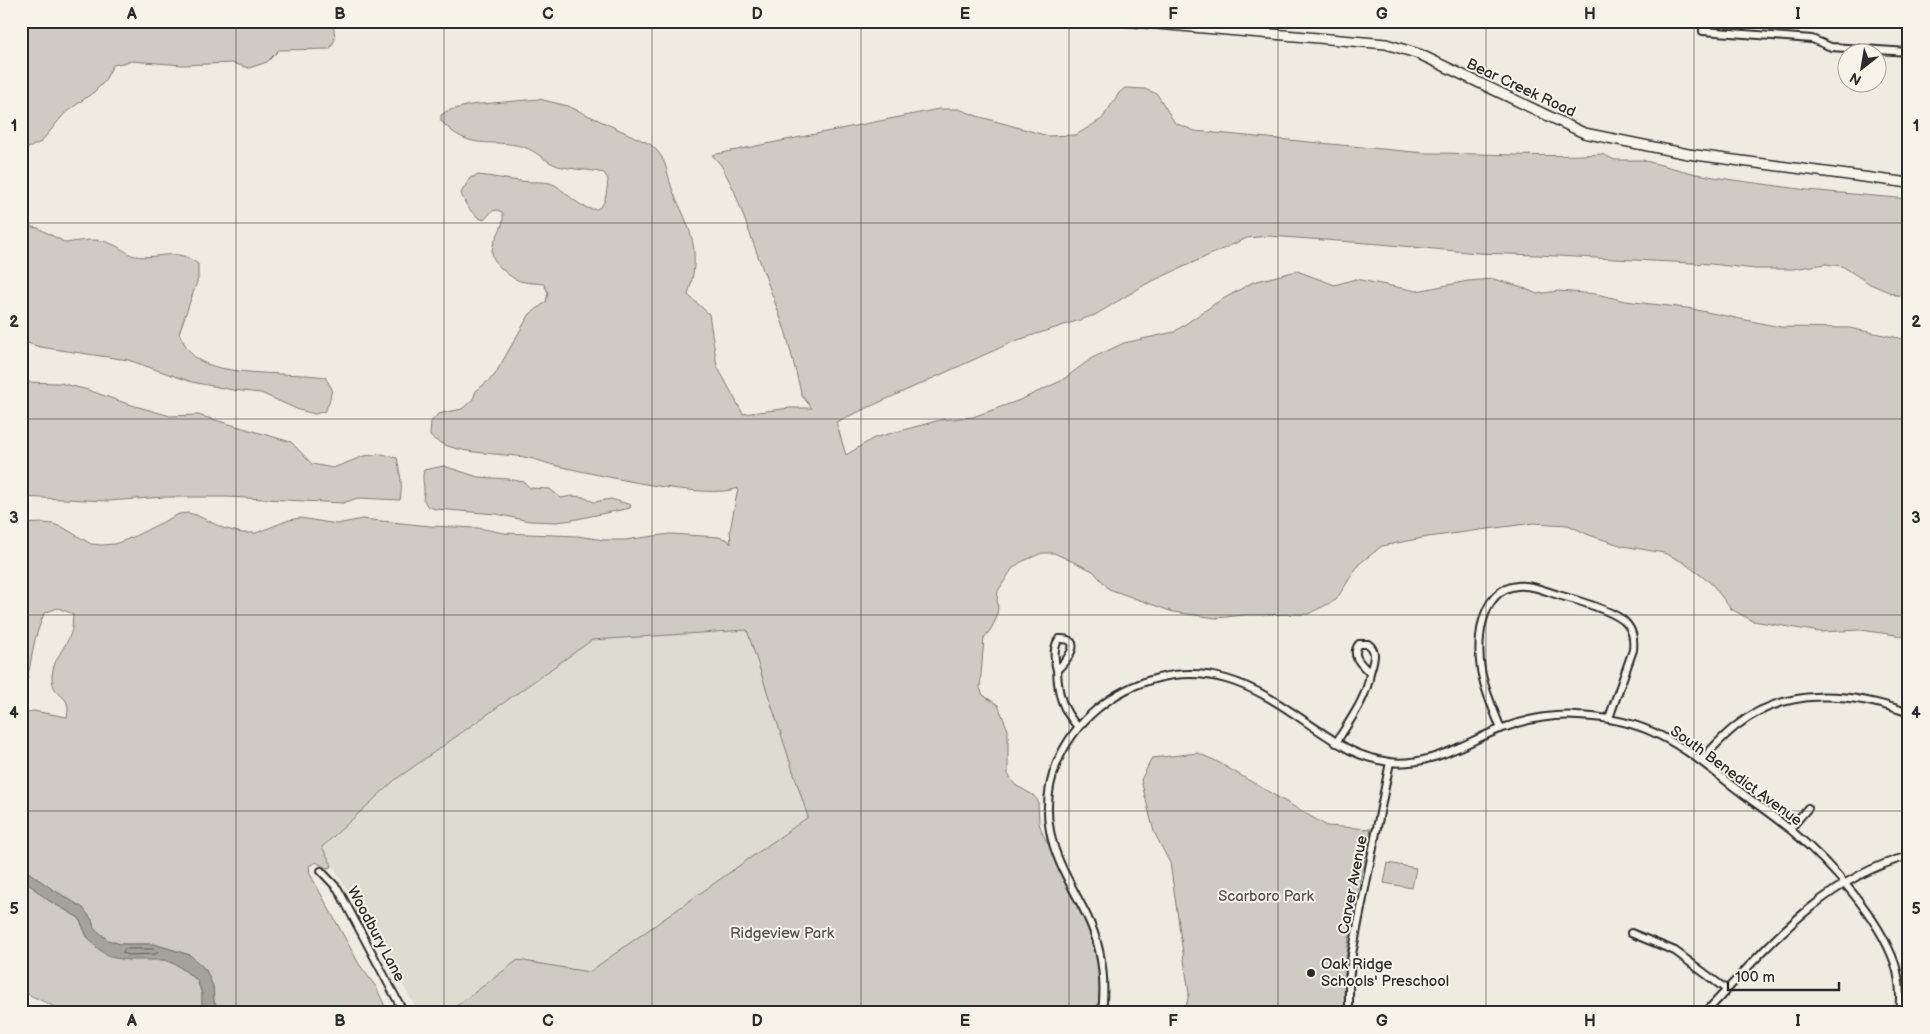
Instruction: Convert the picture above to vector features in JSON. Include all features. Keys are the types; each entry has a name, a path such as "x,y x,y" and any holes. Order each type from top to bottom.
{"street":[{"name":"Bear Creek Road","path":"1123,21 1374,42 1400,47 1430,59 1584,133 1688,154 1909,183"},
{"path":"1256,33 1257,21"},
{"path":"1703,21 1703,31 1812,39 1831,47 1909,52"},
{"path":"1501,729 1483,678 1479,656 1482,626 1485,612 1491,600 1500,591 1518,586 1563,596 1600,609 1624,622 1632,632 1634,640 1633,650 1609,718"},
{"path":"1057,670 1070,657 1072,652 1071,644 1064,639 1060,639 1056,646 1055,665 1062,704 1069,717 1078,727"},
{"path":"1336,743 1363,698 1369,684 1370,673"},
{"name":"South Benedict Avenue","path":"1102,1013 1104,976 1099,951 1087,915 1050,834 1047,812 1048,790 1052,774 1063,749 1078,727 1098,707 1117,694 1138,683 1170,675 1201,674 1226,679 1255,690 1336,743 1364,756 1390,762 1434,758 1501,729 1540,718 1576,715 1609,718 1639,726 1661,736 1700,761 1790,829 1844,883 1866,911 1892,958 1897,971 1900,993 1899,1013"},
{"path":"1700,761 1723,736 1743,721 1768,706 1790,700 1813,696 1852,698 1909,713"},
{"name":"Carver Avenue","path":"1349,1013 1349,981 1352,954 1390,762"},
{"path":"1790,829 1808,808"},
{"path":"1705,1013 1804,912 1824,896 1866,871 1909,856"},
{"name":"Woodbury Lane","path":"321,870 338,889 404,1013"},
{"path":"1631,933 1675,951 1727,990"}],"shaded area":[{"path":"748,630 808,817 589,972 518,960 447,1013 419,1013 322,847 395,781 592,640"}],"green space":[{"path":"21,21 333,21 335,39 330,49 279,50 267,62 249,68 232,63 182,65 132,61 113,65 104,82 94,92 65,113 41,142 26,149 21,145"},
{"name":"Ridgeview Park","path":"1125,88 1145,89 1157,94 1175,123 1195,131 1424,153 1602,154 1615,160 1642,160 1696,174 1733,180 1807,190 1909,199 1909,296 1896,295 1870,284 1842,266 1825,264 1793,269 1755,269 1711,264 1478,253 1269,236 1247,238 1146,284 1095,315 1015,341 836,422 846,455 874,438 940,420 973,417 1020,400 1061,381 1092,358 1124,343 1174,332 1216,303 1253,282 1297,271 1335,285 1355,279 1417,291 1468,281 1493,279 1519,286 1537,294 1558,291 1597,294 1625,301 1687,308 1780,327 1849,328 1909,340 1909,637 1861,630 1820,632 1753,621 1731,609 1712,584 1683,562 1664,553 1623,546 1589,535 1568,525 1533,523 1428,537 1382,546 1359,564 1336,600 1308,614 1245,615 1216,618 1173,612 1109,589 1093,571 1054,553 1042,553 1021,562 1012,569 998,591 996,619 984,638 980,688 983,695 998,705 1008,730 1008,774 1015,785 1033,795 1038,801 1039,823 1043,835 1054,854 1091,935 1099,971 1098,1013 447,1013 518,960 589,972 808,817 747,630 592,640 395,780 322,847 332,865 326,868 316,862 309,866 310,874 359,964 376,987 388,1013 224,1013 214,1002 213,986 190,955 154,944 120,944 108,940 94,928 92,920 83,908 21,867 21,713 34,711 67,717 67,703 55,689 52,676 57,659 69,639 73,614 58,608 44,613 35,639 27,681 21,682 21,524 53,524 64,528 91,544 101,545 115,544 179,514 188,513 223,528 242,533 256,533 289,520 300,518 337,524 362,519 430,526 478,528 504,533 577,536 604,540 625,540 670,534 719,537 728,540 731,544 730,531 738,488 723,491 703,491 651,485 575,470 529,458 463,450 439,442 430,436 431,422 438,414 462,409 473,399 476,391 494,376 530,314 546,302 548,293 544,284 520,281 506,273 498,265 492,251 494,241 501,229 503,213 498,210 492,211 484,220 473,213 464,201 461,193 470,178 478,175 525,182 551,183 582,205 594,209 602,206 604,202 608,179 604,173 558,166 524,147 512,144 471,141 452,131 441,121 441,115 447,111 470,105 539,99 568,106 650,144 664,161 670,184 691,237 694,264 688,295 709,314 717,366 743,414 790,408 812,408 802,396 786,333 734,190 721,165 712,155 939,109 959,109 1048,136 1076,135 1102,119 1119,93"},
{"path":"21,225 38,228 66,243 86,240 99,241 112,244 135,256 175,255 190,259 198,264 198,279 179,333 191,353 207,364 222,368 258,373 325,377 332,389 325,411 315,414 299,410 261,393 192,382 128,360 40,347 21,341"},
{"path":"21,382 60,383 170,416 198,415 291,442 312,464 333,468 364,456 382,454 397,458 401,484 400,500 358,498 343,503 227,497 164,497 108,501 21,497"},
{"path":"444,466 478,477 508,479 524,482 530,488 550,489 561,498 571,496 583,497 594,502 611,499 631,505 630,508 557,522 529,521 496,514 428,507 423,499 424,470"},
{"name":"Scarboro Park","path":"1198,753 1216,761 1327,826 1371,829 1348,944 1344,990 1345,1013 1186,1013 1189,994 1170,863 1154,832 1141,780 1152,758"},
{"path":"1388,863 1416,868 1412,888 1384,883"},
{"path":"21,878 48,900 79,918 87,937 149,959 165,960 177,965 197,980 202,994 202,1004 208,1013 68,1013 21,991"}],"water":[{"path":"21,867 83,908 92,920 94,928 108,940 120,944 154,944 190,955 206,970 213,986 214,1002 224,1013 208,1013 202,1004 202,994 197,980 177,965 165,960 128,960 109,957 96,947 87,936 79,918 48,900 21,878"}],"place":[{"name":"Oak Ridge Schools' Preschool","path":"1311,973"}]}
